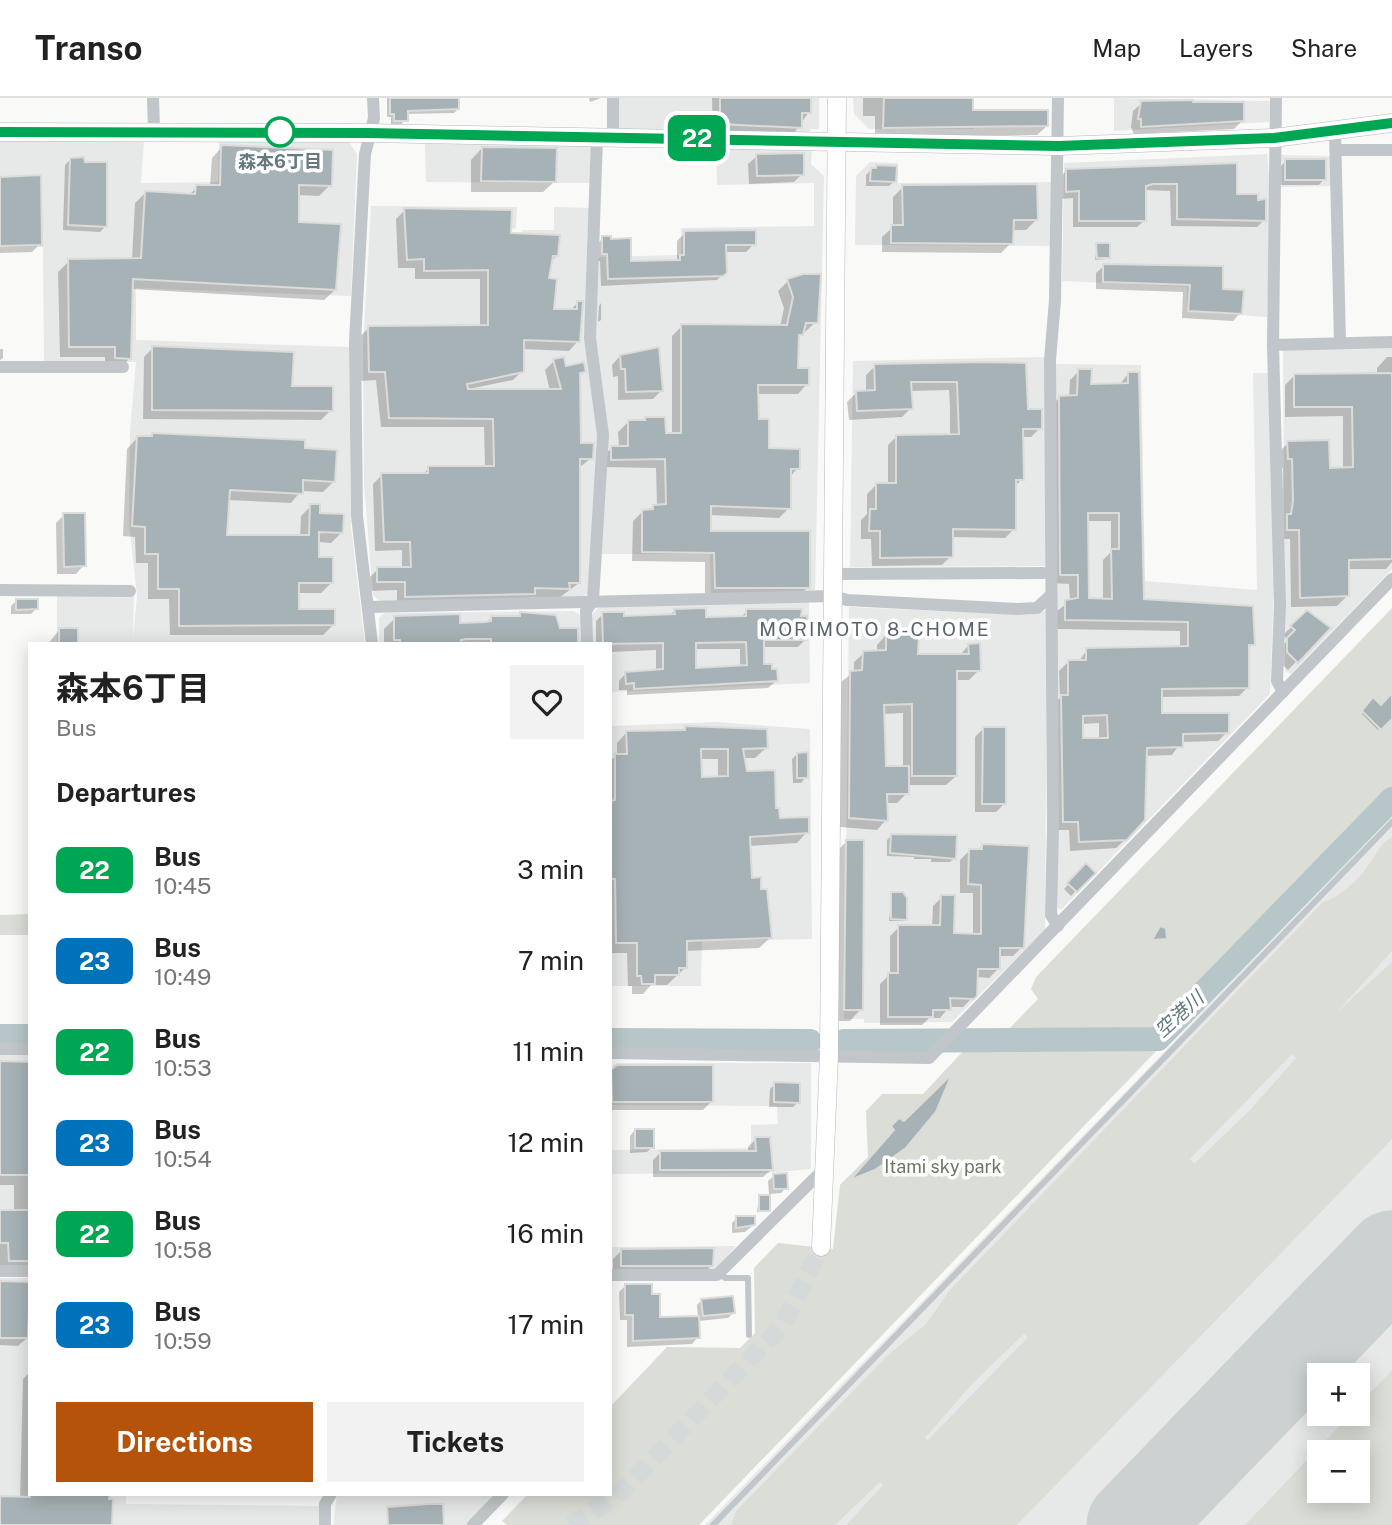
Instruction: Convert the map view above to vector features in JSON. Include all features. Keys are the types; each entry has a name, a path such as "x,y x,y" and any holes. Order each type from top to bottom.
{"street":[{"path":"153,98 154,131"},
{"path":"372,642 357,516 355,342 368,133 374,118 373,98"},
{"path":"587,642 586,611 593,600 603,435 590,338 605,137 613,98"},
{"path":"821,1247 829,1056 839,140 837,98"},
{"path":"1058,98 1055,300 1050,360 1051,915 1058,926"},
{"path":"1276,98 1273,345 1280,604 1277,681 1283,692"},
{"path":"0,132 368,133 1059,146 1274,138 1392,123"},
{"path":"1335,131 1340,343"},
{"path":"1336,150 1392,150"},
{"path":"1273,345 1392,342"},
{"path":"0,368 123,367"},
{"path":"834,574 1043,573"},
{"path":"612,1054 929,1058 1392,579"},
{"path":"0,590 130,590"},
{"path":"369,607 834,596 847,600 1017,609 1037,608 1052,595"},
{"path":"0,1049 28,1049"},
{"path":"612,1275 717,1275 826,1167"},
{"path":"0,1271 28,1272"},
{"path":"325,1525 326,1504 330,1496"},
{"path":"473,1525 501,1496"}],"lane":[{"path":"713,1525 1392,821"},
{"path":"720,1272 725,1278 748,1278 749,1335"}],"shaded area":[{"path":"616,98 819,98 819,129 810,129 809,134 619,131 616,127"},
{"path":"853,98 974,98 974,129 869,129 854,114"},
{"path":"1114,98 1270,101 1269,122 1114,131"},
{"path":"0,140 144,140 141,183 218,182 219,142 349,142 357,154 351,296 136,288 136,340 349,347 351,527 365,642 57,642 57,596 134,596 133,638 137,596 129,522 130,431 136,362 44,362 43,247 0,247"},
{"path":"425,144 591,145 590,183 426,182"},
{"path":"716,147 812,149 811,164 824,176 815,593 711,593 710,554 601,554 595,339 597,257 681,255 681,228 814,226 814,183 717,185"},
{"path":"1267,154 1271,196 1267,317 1187,311 1187,287 1062,281 1064,163"},
{"path":"1281,155 1329,156 1335,160 1335,186 1282,187"},
{"path":"870,162 898,163 898,183 1053,182 1052,246 855,245 856,176"},
{"path":"371,206 517,207 516,228 511,229 512,250 522,249 522,230 554,230 554,207 590,208 597,436 588,594 570,601 384,605 373,595 364,484 363,348"},
{"path":"1392,348 1392,569 1291,674 1285,671 1283,349"},
{"path":"1046,357 1046,566 850,567 853,361"},
{"path":"1056,364 1141,365 1145,581 1257,590 1253,373 1272,373 1274,586 1270,694 1061,910 1056,907"},
{"path":"809,602 810,683 612,692 612,642 591,642 590,617 599,607"},
{"path":"849,607 1030,615 1047,610 1045,930 952,1022 864,1023 864,1019 844,1019"},
{"path":"574,611 581,616 582,642 379,642 379,618 385,613"},
{"path":"715,722 810,729 812,939 702,941 701,986 612,986 612,726"},
{"path":"1392,812 1392,1525 705,1525 1167,1049"},
{"path":"0,1054 28,1054 28,1266 0,1268"},
{"path":"617,1063 811,1063 811,1169 768,1173 612,1174 612,1150 751,1148 751,1125 778,1124 777,1106 612,1105 612,1066"},
{"path":"736,1246 713,1272 612,1271 612,1247"},
{"path":"0,1278 28,1278 28,1496 126,1496 126,1504 320,1506 320,1525 0,1525"},
{"path":"337,1496 496,1496 469,1525 333,1525"}],"green space":[{"name":"Itami sky park","path":"1392,608 1392,799 1163,1044 699,1525 507,1525 502,1521 526,1496 612,1496 612,1405 667,1347 740,1348 755,1333 754,1268 778,1243 833,1249 840,1185 868,1157 866,1111 882,1094 923,1094 981,1032 1007,1031 1038,999 1031,989 1036,977"},
{"path":"1392,837 1392,951 1337,1012 1392,962 1392,1139 1017,1525 846,1525 883,1485 880,1482 835,1525 731,1525 736,1511 889,1354 926,1324 950,1290 1322,903 1337,896 1357,879","holes":["1292,1054 1296,1058 1251,1109 1194,1164 1190,1159","1024,1334 1028,1337 928,1440 925,1438 973,1383"]},
{"path":"28,914 28,935 0,935 0,915"},
{"path":"1392,1370 1392,1525 1245,1525 1307,1460 1307,1503 1370,1503 1370,1440 1326,1440 1340,1426 1370,1426 1370,1393"}],"building":[{"path":"390,98 459,98 459,109 408,111 408,121 394,121 394,114 390,114"},
{"path":"720,98 811,98 811,113 802,113 802,128 720,124"},
{"path":"884,98 973,98 973,110 1048,110 1048,126 883,128"},
{"path":"1141,101 1244,102 1244,121 1141,127 1141,119 1138,119"},
{"path":"221,145 333,150 332,186 299,185 299,222 341,224 336,290 133,279 131,359 115,358 115,347 69,347 68,259 141,258 145,191 195,194 196,185 220,185"},
{"path":"482,147 557,148 556,182 481,181"},
{"path":"804,153 804,175 757,176 756,154"},
{"path":"84,157 85,162 107,162 107,227 68,225 70,158"},
{"path":"1285,159 1326,159 1326,180 1285,180"},
{"path":"1237,163 1237,194 1258,194 1258,200 1266,199 1266,221 1177,219 1177,184 1153,184 1146,186 1146,221 1079,221 1079,191 1066,192 1066,169"},
{"path":"876,165 897,166 896,182 870,181 871,168 876,168"},
{"path":"41,175 42,245 0,246 0,177"},
{"path":"1037,184 1038,220 1014,220 1013,244 891,243 891,225 903,225 902,185"},
{"path":"404,208 512,210 511,233 560,235 558,256 553,256 549,278 557,279 554,309 577,309 577,301 583,301 580,342 524,340 524,372 467,384 468,389 561,389 553,359 564,357 566,366 584,362 586,372 580,373 581,443 594,443 593,459 580,459 580,583 569,583 570,589 535,588 535,594 405,597 405,582 377,582 377,567 411,567 410,542 384,542 381,473 428,473 428,466 494,466 493,419 389,418 385,372 369,372 368,326 488,325 488,270 424,271 424,259 407,260"},
{"path":"756,230 756,245 726,245 727,273 723,276 608,279 607,254 602,254 602,236 611,236 611,239 631,238 631,261 680,260 680,255 684,255 684,231"},
{"path":"1096,243 1110,243 1110,258 1097,258"},
{"path":"1103,264 1223,266 1223,289 1244,290 1242,314 1188,311 1190,285 1103,282"},
{"path":"803,274 821,274 818,323 806,323 803,335 799,335 798,368 809,368 809,385 758,385 759,419 769,419 769,448 800,449 800,469 791,469 791,509 711,506 711,531 810,531 810,588 715,588 714,553 642,552 642,510 653,509 653,505 666,504 665,459 611,460 611,446 628,446 628,420 665,417 666,433 681,433 681,324 787,325 793,297 787,279"},
{"path":"152,346 294,352 292,386 333,386 333,411 152,410"},
{"path":"659,347 663,391 626,392 625,369 621,369 620,355"},
{"path":"1026,363 1028,409 1042,409 1042,429 1023,429 1024,480 1016,480 1016,530 953,529 953,557 880,558 880,531 869,531 870,509 876,509 876,483 896,483 896,435 959,434 957,382 911,382 913,409 857,411 856,391 875,390 874,364"},
{"path":"1078,369 1092,369 1091,384 1128,383 1128,372 1139,372 1144,599 1253,606 1255,645 1249,645 1249,688 1162,689 1162,713 1229,713 1229,733 1183,734 1183,747 1147,748 1145,820 1127,840 1079,842 1078,822 1063,822 1061,695 1068,695 1068,660 1086,660 1086,648 1188,646 1188,622 1065,620 1065,600 1078,598 1078,575 1060,575 1059,396 1077,395","holes":["1088,513 1119,513 1119,549 1111,549 1112,599 1089,598","1107,715 1108,738 1083,738 1083,716"]},
{"path":"1392,373 1392,559 1349,560 1349,596 1300,598 1299,530 1287,530 1287,514 1291,514 1293,501 1292,459 1288,459 1287,441 1329,440 1330,468 1353,467 1352,407 1294,407 1294,374"},
{"path":"152,433 305,440 305,448 337,450 335,482 303,480 303,494 230,490 227,535 309,535 310,504 320,504 320,513 344,514 343,533 319,532 319,557 333,557 333,583 299,583 299,609 335,609 335,625 179,626 179,589 158,589 158,554 145,554 145,527 132,526 137,436 152,436"},
{"path":"63,513 85,513 86,566 64,567"},
{"path":"16,599 38,599 38,609 16,610"},
{"path":"706,608 706,617 746,616 746,609 802,609 801,616 807,616 808,640 764,640 764,664 772,664 772,669 777,669 778,681 634,689 634,683 626,684 625,672 663,669 663,643 603,642 602,612 624,612 624,616 675,614 674,609","holes":["746,642 747,665 696,668 696,643"]},
{"path":"1307,610 1331,628 1298,663 1287,652 1287,638 1295,630 1290,626"},
{"path":"520,612 556,615 560,628 578,628 578,642 394,640 394,616 460,614 460,623 491,621 491,616 520,616"},
{"path":"59,628 78,628 78,642 59,642"},
{"path":"919,633 918,654 969,654 968,644 980,643 981,671 957,671 957,776 912,776 912,704 884,705 886,766 909,766 909,794 887,794 888,821 849,818 850,671 862,670 863,651 886,650 886,634"},
{"path":"1392,693 1392,719 1381,730 1362,711 1373,697 1381,705"},
{"path":"685,726 767,729 768,748 743,749 747,771 775,770 776,808 779,808 780,818 809,817 809,833 750,837 752,878 761,877 761,889 767,889 772,938 687,941 687,968 679,968 679,975 655,975 655,984 642,984 641,976 637,976 637,943 616,943 615,879 612,879 612,801 615,800 615,754 627,754 626,731 685,730","holes":["701,749 728,749 728,776 702,777"]},
{"path":"983,727 1006,727 1006,804 982,804"},
{"path":"808,752 808,778 797,778 797,753"},
{"path":"891,834 957,835 956,859 890,853"},
{"path":"846,840 864,840 863,1010 844,1010"},
{"path":"982,844 1029,846 1024,948 1000,948 1000,969 978,969 977,996 974,999 950,998 951,1010 933,1010 933,1017 888,1017 888,973 898,973 898,925 940,925 941,895 955,895 954,933 981,934 981,885 968,884 969,849 982,849"},
{"path":"1086,863 1096,873 1077,892 1067,883"},
{"path":"891,892 903,892 907,898 907,920 891,919"},
{"path":"1160,926 1166,928 1167,939 1152,940"},
{"path":"0,1061 28,1062 28,1175 0,1175"},
{"path":"617,1065 713,1065 713,1102 612,1102 612,1069"},
{"path":"952,1074 936,1112 906,1148 875,1170 850,1180 894,1130 891,1126 899,1118 904,1121"},
{"path":"774,1082 800,1083 800,1103 774,1102"},
{"path":"635,1129 654,1129 654,1148 635,1148"},
{"path":"755,1137 770,1137 773,1170 660,1170 660,1151 756,1151"},
{"path":"787,1173 788,1189 774,1189 773,1174"},
{"path":"759,1195 770,1195 770,1211 759,1211"},
{"path":"0,1210 28,1210 28,1261 9,1261 8,1243 0,1243"},
{"path":"736,1216 755,1216 755,1225 736,1228"},
{"path":"714,1248 713,1266 621,1266 621,1249"},
{"path":"0,1281 28,1282 28,1338 0,1338"},
{"path":"625,1284 652,1284 652,1294 660,1294 660,1317 699,1316 700,1338 633,1341 633,1315 625,1315"},
{"path":"733,1296 735,1313 703,1316 701,1299"},
{"path":"0,1496 110,1496 109,1499 113,1499 112,1525 0,1525"},
{"path":"443,1504 444,1525 388,1525 387,1507"}],"waterway":[{"name":"空港川","path":"844,1041 1158,1039 1392,799"},
{"name":"空港川","path":"0,1036 28,1036"},
{"name":"空港川","path":"612,1040 810,1041"}],"taxiway":[{"path":"1316,1335 1392,1269"}],"runway":[{"path":"1133,1525 1392,1257"}],"tunnel":[{"path":"570,1525 616,1497 782,1326 821,1247"}],"bus line":[{"name":"22","path":"0,132 368,133 1059,146 1296,137 1392,123"}],"place":[{"name":"森本6丁目","path":"280,132"}],"district":[{"name":"MORIMOTO 8-CHOME","path":"875,629"}]}
